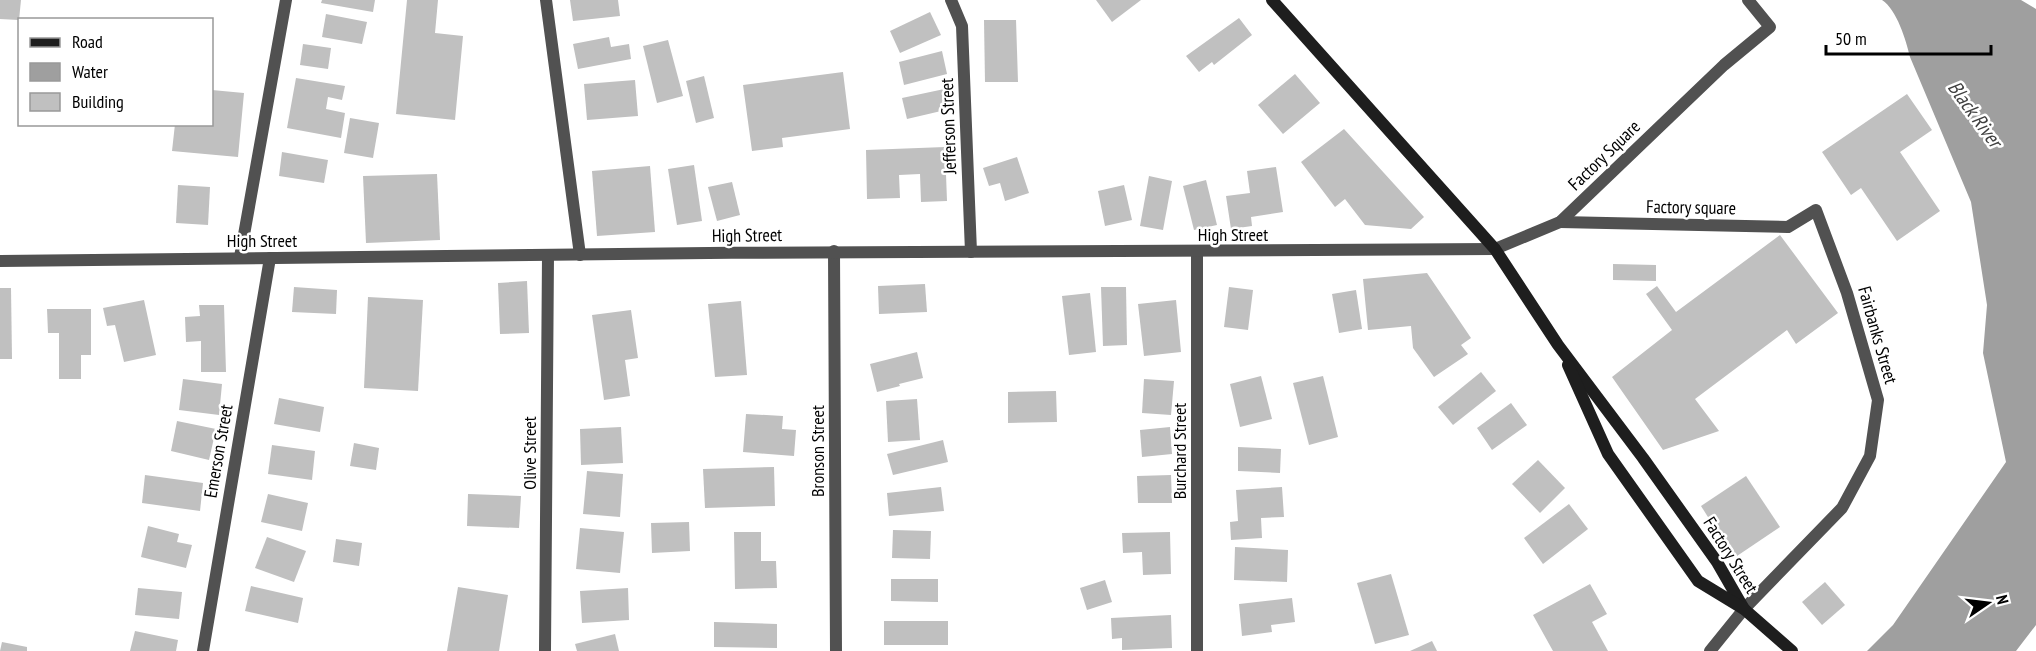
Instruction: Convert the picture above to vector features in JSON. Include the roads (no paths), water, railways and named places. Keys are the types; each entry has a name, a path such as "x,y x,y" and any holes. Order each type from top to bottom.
{"main road":[{"name":"Factory Street","path":"1272,0 1495,249 1558,345 1717,562 1744,609"},
{"name":"Factory Street","path":"1558,345 1608,454 1698,581 1744,609"},
{"path":"1744,609 1792,651"}],"street":[{"path":"240,257 286,0"},
{"path":"546,0 580,255"},
{"name":"Jefferson Street","path":"951,0 963,26 971,252"},
{"name":"Factory Square","path":"1495,249 1560,222 1724,65 1770,27 1748,0"},
{"name":"Factory square","path":"1560,222 1788,227 1816,210"},
{"name":"Fairbanks Street","path":"1710,651 1744,609 1842,508 1870,456 1878,400 1847,293 1816,210"},
{"name":"High Street","path":"0,261 834,251 1197,252 1495,249"},
{"name":"Bronson Street","path":"834,251 836,651"},
{"name":"Burchard Street","path":"1197,252 1197,651"},
{"name":"Olive Street","path":"545,651 548,255"},
{"name":"Emerson Street","path":"203,651 270,258"}],"water":[{"name":"Black River","path":"1882,0 2021,0 2036,9 2036,625 2016,651 1867,651 1893,625 2006,462 1983,353 1987,305 1971,202 1910,57 1900,26 1892,11"}]}
